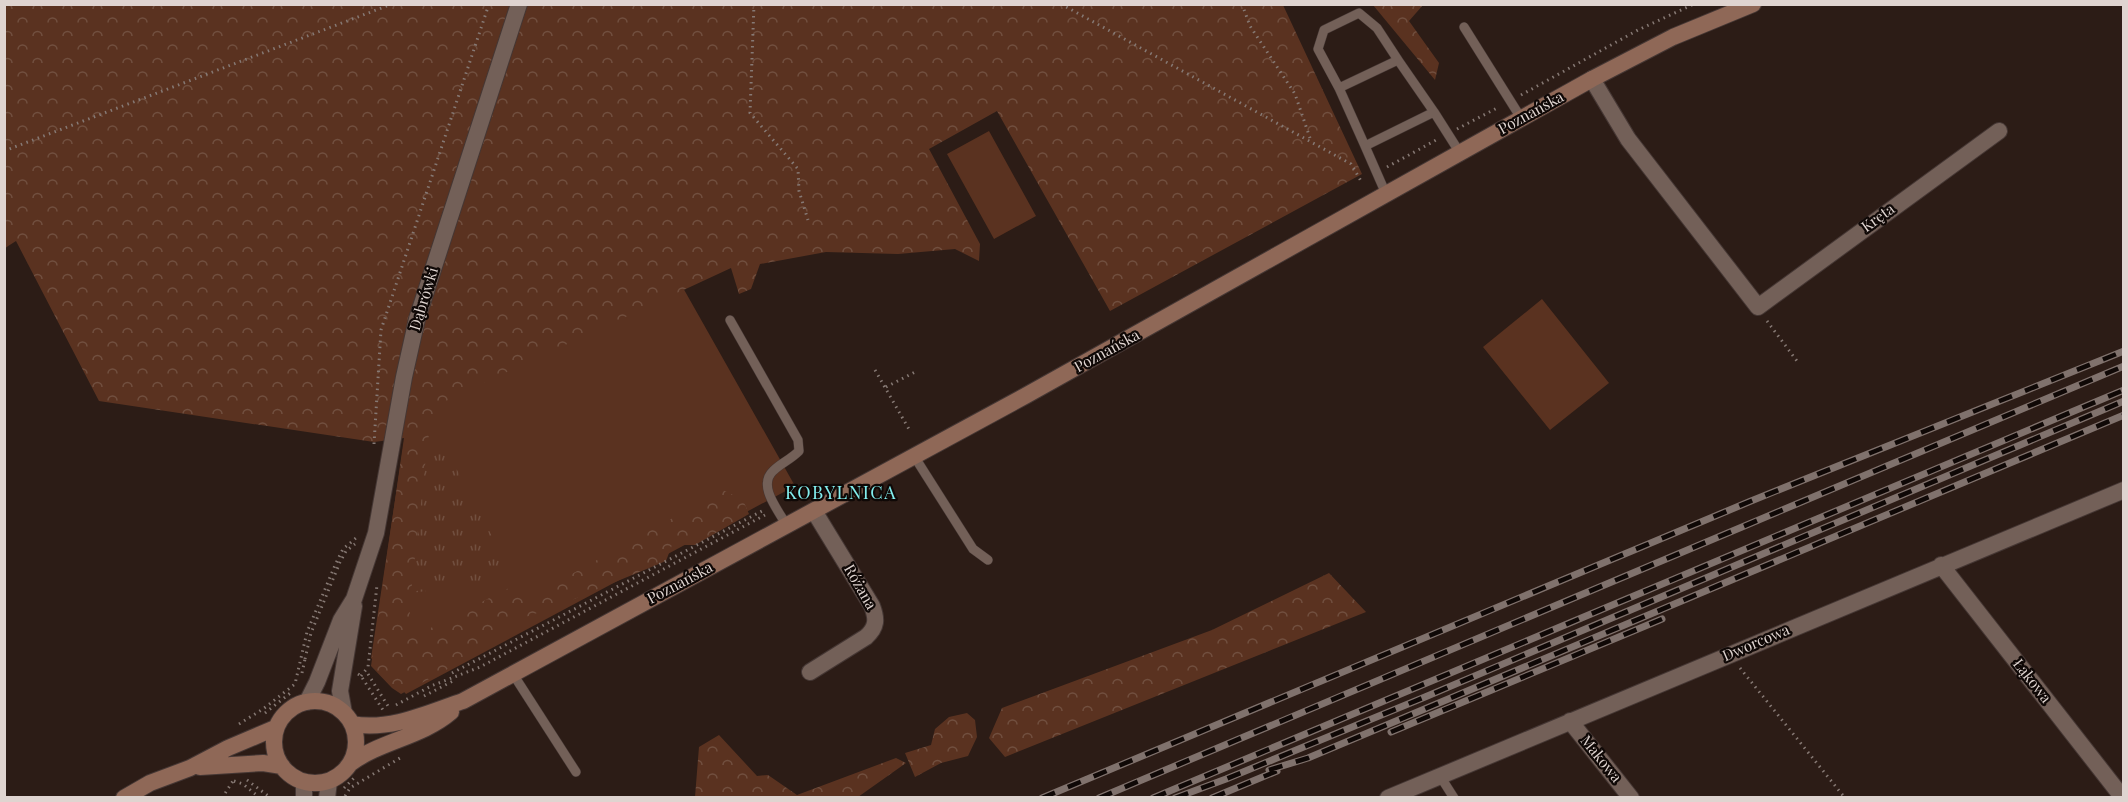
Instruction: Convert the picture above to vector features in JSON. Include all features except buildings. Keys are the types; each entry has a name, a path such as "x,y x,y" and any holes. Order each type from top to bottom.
{"main road":[{"name":"Poznańska","path":"348,718 374,726 389,724 463,701 787,526 1592,79 1673,37 1753,4"},
{"path":"124,798 150,783 190,768 228,748 275,728 283,716 294,707 307,702 320,701 333,705 348,718 356,743 351,763 328,789 317,783 304,790 282,766 275,754 275,728"},
{"name":"Poznańska","path":"351,763 364,753 425,728 449,714 463,701"},
{"path":"190,768 251,763 282,766"}],"street":[{"name":"Dąbrówki","path":"348,718 340,691 354,599 379,524 404,377 417,319 519,4"},
{"path":"1592,79 1628,139 1758,307"},
{"name":"Kręta","path":"1758,307 1999,131"},
{"name":"Dworcowa","path":"1388,798 2124,490"},
{"name":"Różana","path":"810,672 866,637 876,622 872,606 814,511"},
{"name":"Łąkowa","path":"1941,565 2123,798"},
{"name":"Dąbrówki","path":"307,702 341,620 354,599"},
{"name":"Makowa","path":"1570,721 1631,798"}],"lane":[{"path":"1386,194 1339,88 1318,49 1324,30 1359,13 1377,28 1460,153"},
{"path":"1464,27 1521,118"},
{"path":"1339,88 1398,60"},
{"path":"1365,146 1434,112"},
{"path":"730,320 798,440 799,451 770,474 767,483 768,492 787,526"},
{"path":"914,456 973,549 988,560"},
{"path":"513,674 576,771"},
{"path":"1440,776 1454,798"}],"path":[{"path":"4,151 392,4"},
{"path":"374,455 381,330 489,4"},
{"path":"754,4 750,113 798,169 799,191 808,220"},
{"path":"1061,4 1351,164 1361,181"},
{"path":"1242,4 1250,26 1295,94 1312,143"},
{"path":"1387,167 1638,30 1694,4"},
{"path":"1758,307 1797,361"},
{"path":"875,370 910,431"},
{"path":"886,387 917,371"},
{"path":"355,673 361,676 384,711 431,686 480,667 765,516 766,509 452,673"},
{"path":"232,728 263,709 295,684 304,648 336,563 343,549 358,535 357,542 346,551 340,562 311,633 299,687 243,728"},
{"path":"361,676 368,667 378,584"},
{"path":"1729,655 1845,798"},
{"path":"305,659 312,662"},
{"path":"368,675 388,706"},
{"path":"344,798 350,788 400,758"},
{"path":"242,776 271,798"},
{"path":"222,798 233,780 243,784 260,798"}],"green space":[{"path":"5,5 1283,5 1362,174 1110,311 997,111 929,149 980,244 979,261 955,249 898,254 826,252 760,264 751,289 739,294 731,268 453,397 434,409 428,440 407,640 513,586 534,595 723,490 743,500 749,514 695,545 672,545 666,561 562,604 493,629 487,648 401,694 371,666 404,438 374,442 99,401 16,241 5,248"},
{"path":"1373,5 1423,5 1409,21 1439,63 1435,80"},
{"path":"989,131 1036,216 994,239 947,154"},
{"path":"682,286 795,486 406,694 371,658 412,389"},
{"path":"1542,299 1609,383 1550,430 1483,347"},
{"path":"439,436 510,570 480,584 411,593 428,440"},
{"path":"1329,573 1366,612 1005,757 989,738 1002,708 1212,630"},
{"path":"967,713 975,720 977,737 968,756 941,763 915,777 905,753 931,745 935,729 949,717"},
{"path":"719,735 757,776 768,775 797,795 896,758 906,763 858,797 695,797 699,747"}],"railway":[{"path":"1042,798 1751,501 2124,351"},
{"path":"1099,798 2124,366"},
{"path":"1153,798 2124,390"},
{"path":"1175,798 1425,697 2124,401"},
{"path":"1269,770 1308,758 2124,415"},
{"path":"1391,732 1662,619"},
{"path":"1212,798 1277,771"}],"district":[{"name":"KOBYLNICA","path":"841,493"}]}
